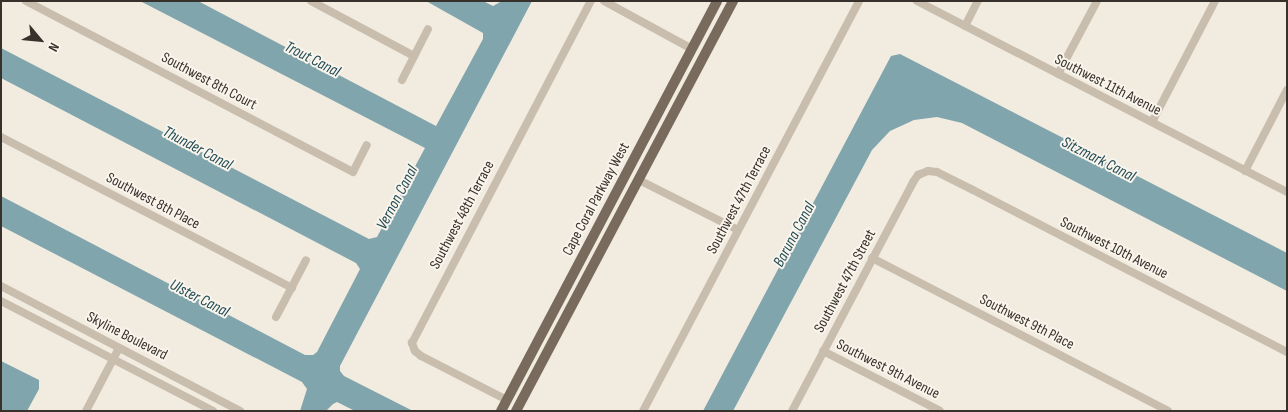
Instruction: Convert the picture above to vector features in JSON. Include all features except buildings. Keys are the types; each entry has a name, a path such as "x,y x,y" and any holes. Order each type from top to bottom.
{"main road":[{"name":"Cape Coral Parkway West","path":"501,411 718,1"},
{"path":"710,45 706,40 707,37 725,1"},
{"name":"Cape Coral Parkway West","path":"516,411 733,1"},
{"path":"657,144 659,128 691,66 692,49"}],"street":[{"name":"Southwest 8th Court","path":"26,1 353,172 367,145"},
{"path":"311,1 414,56"},
{"name":"Southwest 48th Terrace","path":"506,400 421,356 415,351 412,342 591,1"},
{"path":"604,1 692,49"},
{"name":"Southwest 47th Terrace","path":"643,411 859,1"},
{"name":"Southwest 11th Avenue","path":"917,1 1287,192"},
{"path":"966,26 978,1"},
{"path":"1058,74 1097,1"},
{"path":"1152,122 1215,1"},
{"path":"402,80 428,30"},
{"path":"1245,171 1287,90"},
{"name":"Southwest 8th Place","path":"1,137 292,288"},
{"name":"Southwest 47th Street","path":"792,411 913,182 918,175 928,171"},
{"name":"Southwest 10th Avenue","path":"928,171 937,172 966,186 1287,352"},
{"path":"638,180 738,230"},
{"name":"Southwest 9th Place","path":"872,258 1168,411"},
{"path":"276,317 306,260"},
{"name":"Skyline Boulevard","path":"1,286 240,411"},
{"name":"Skyline Boulevard","path":"1,301 212,411"},
{"path":"86,411 119,348"},
{"name":"Southwest 9th Avenue","path":"823,351 940,411"}],"water":[{"path":"140,1 198,1 436,126 483,39 483,33 426,1 483,1 493,6 502,1 532,1 340,366 340,371 344,376 413,411 355,411 337,402 326,411 300,411 307,389 302,382 1,226 1,196 305,355 313,355 317,352 360,269 356,263 1,78 1,48 369,239 377,237 425,148"},
{"name":"Sitzmark Canal","path":"900,54 1287,253 1287,291 962,123 937,117 914,120 890,131 872,150 733,411 703,411 891,56"},
{"path":"1,361 39,380 39,389 27,411 1,411"}],"water label":[{"name":"Trout Canal","path":"312,60"},
{"name":"Thunder Canal","path":"197,149"},
{"name":"Vernon Canal","path":"398,198"},
{"name":"Baruna Canal","path":"795,235"},
{"name":"Ulster Canal","path":"199,299"}]}
